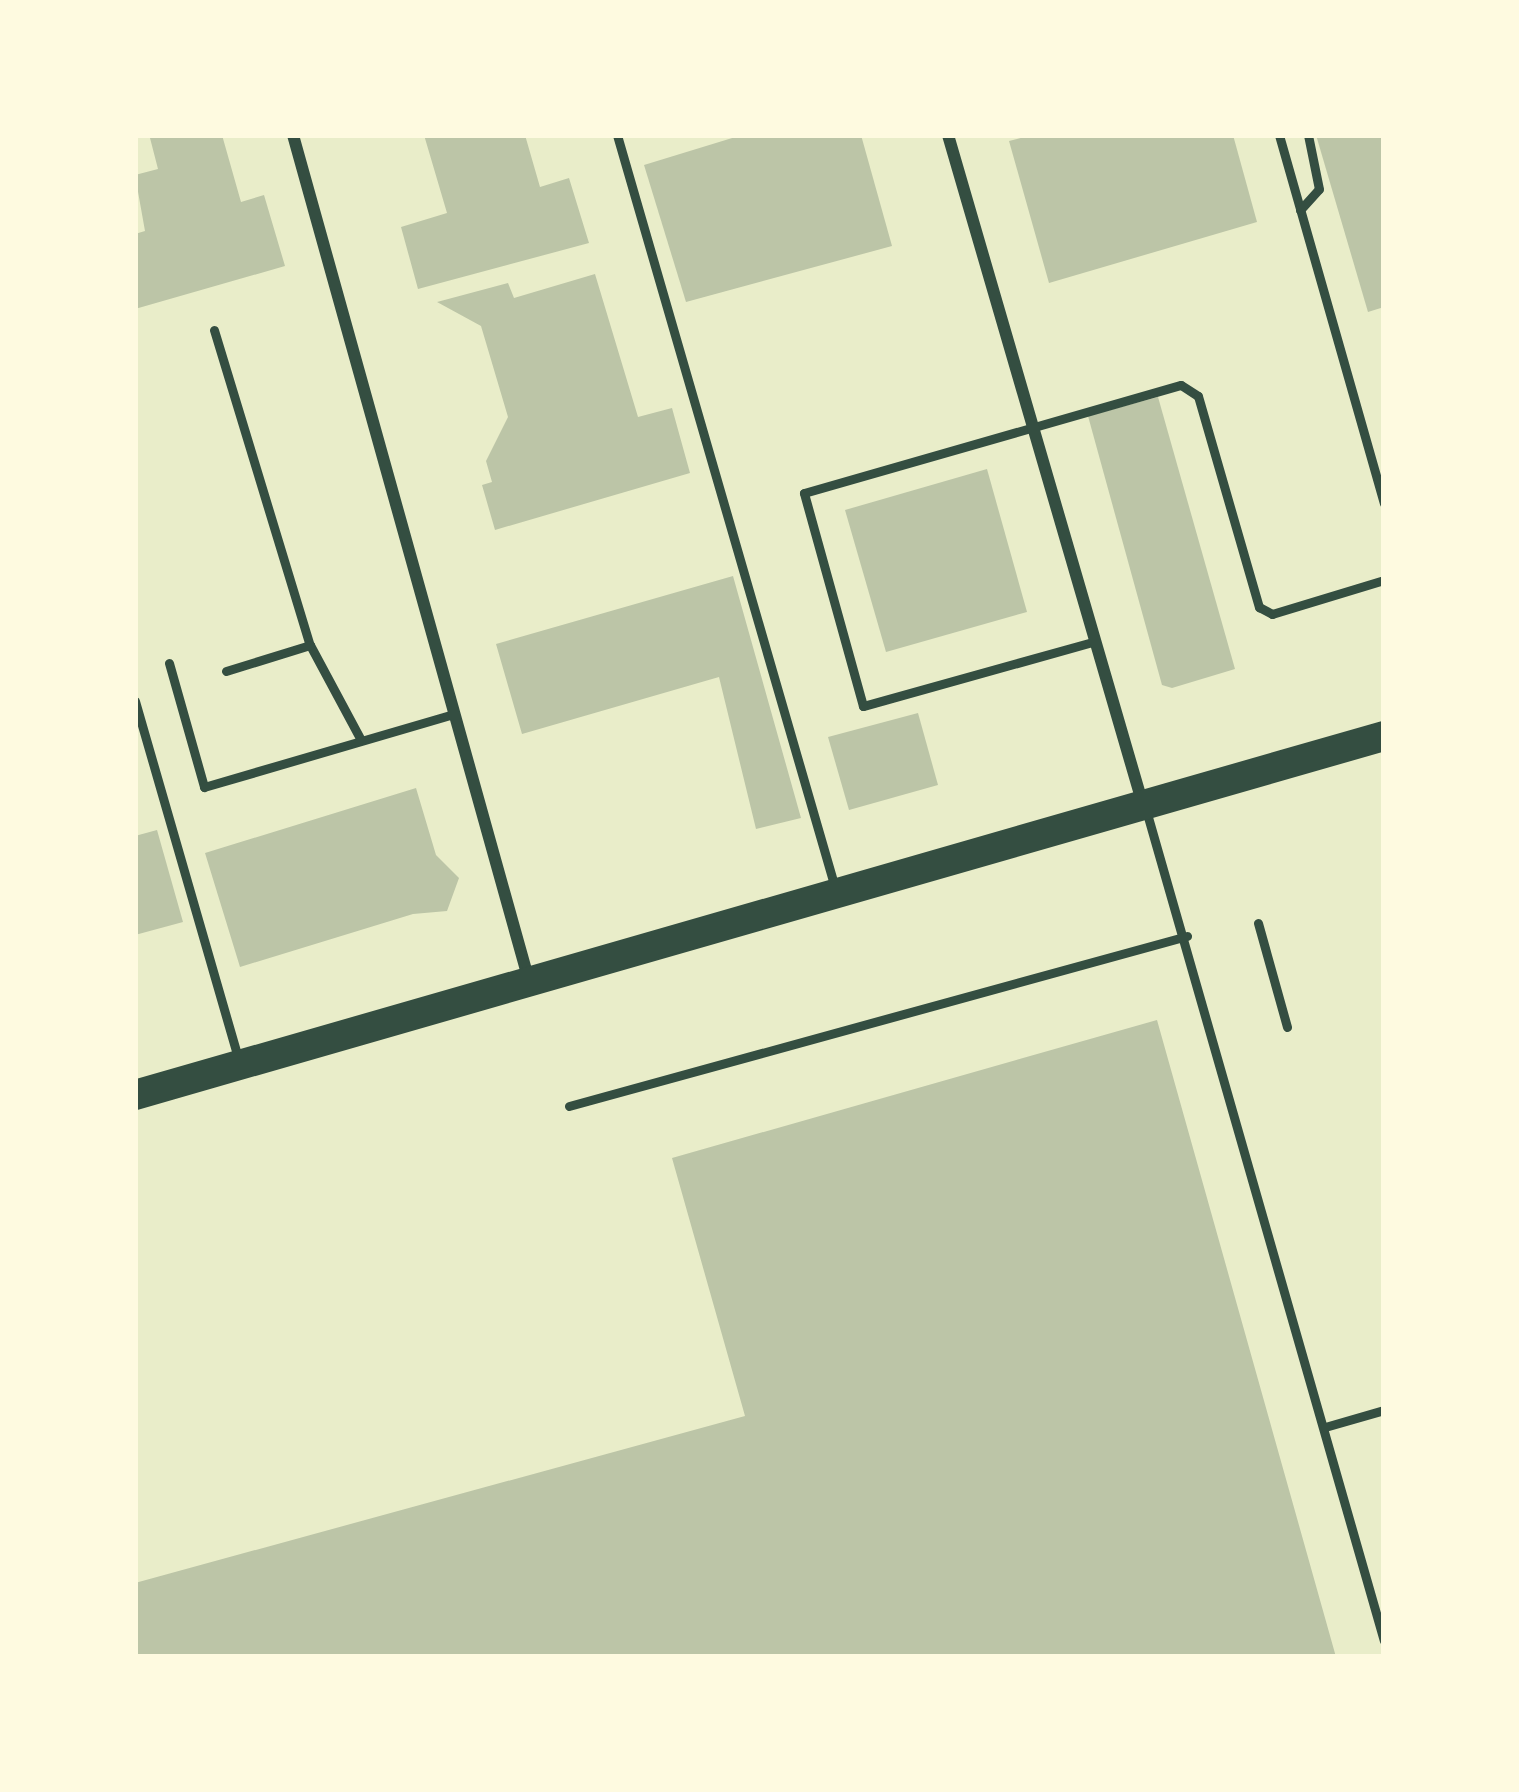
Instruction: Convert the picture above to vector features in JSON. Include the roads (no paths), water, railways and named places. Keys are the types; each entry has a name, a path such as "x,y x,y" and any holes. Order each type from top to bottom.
{"main road":[{"path":"135,1095 1384,736"}],"street":[{"path":"292,135 529,981"},
{"path":"948,135 1144,806"}],"lane":[{"path":"616,135 836,893"},
{"path":"1279,135 1384,503"},
{"path":"1300,210 1319,189 1308,135"},
{"path":"214,330 310,645 361,740"},
{"path":"1096,641 863,706 804,493 1033,427 1192,388 1259,607 1272,614 1384,580"},
{"path":"226,671 310,645"},
{"path":"169,663 204,787 454,714"},
{"path":"135,700 240,1066"},
{"path":"1144,806 1187,936 1384,1641"},
{"path":"1258,923 1287,1027"},
{"path":"568,1106 1187,936"},
{"path":"1325,1427 1384,1410"}]}
